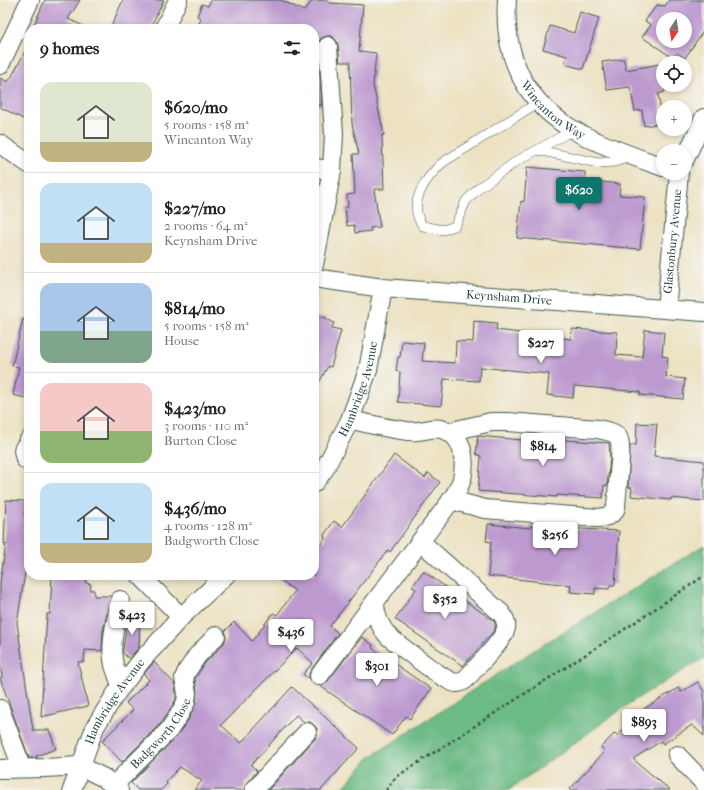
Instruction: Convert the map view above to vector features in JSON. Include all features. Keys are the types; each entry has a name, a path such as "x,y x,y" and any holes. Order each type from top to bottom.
{"street":[{"path":"0,65 30,0"},
{"path":"166,24 178,0"},
{"name":"Wincanton Way","path":"507,0 506,21 511,54 524,84 539,102 551,115 572,130 632,156 656,163"},
{"path":"319,238 332,170 334,134 328,46"},
{"name":"Glastonbury Avenue","path":"690,144 704,118"},
{"path":"0,144 24,161"},
{"path":"319,169 332,170"},
{"name":"Glastonbury Avenue","path":"666,309 675,180"},
{"name":"Keynsham Drive","path":"319,279 383,288 704,312"},
{"name":"Hambridge Avenue","path":"319,476 324,470 350,420 368,370 383,288"},
{"path":"319,676 451,500 462,480 464,458 461,445 456,437 448,432 433,428 416,431 400,430 350,420"},
{"path":"448,432 492,422 598,429 612,432 617,435 621,449 616,508 607,517 598,518 485,509 451,500"},
{"path":"374,603 378,621 382,629 389,637 444,677 456,682 465,680 501,639 506,629 506,623 501,613 420,542"},
{"path":"145,580 181,617"},
{"name":"Hambridge Avenue","path":"72,790 94,727 121,686 142,660 181,617 221,580"},
{"path":"120,600 113,636 112,652 114,666 121,686"},
{"name":"Badgworth Close","path":"117,787 169,730 179,715 186,702 187,693 184,678 187,671 197,656 216,636"},
{"path":"0,709 18,757 20,768"},
{"path":"254,790 307,732"},
{"path":"677,755 704,783"},
{"path":"0,769 80,766 117,787"}],"lane":[{"path":"539,102 442,163 429,176 419,195 417,215 422,226 443,230 455,226 466,201 476,190 492,178 572,130"},
{"path":"538,150 598,163 615,162 632,156"}],"path":[{"path":"386,790 396,777 619,633 704,576"}],"green space":[{"path":"704,545 704,658 633,701 509,790 341,790 370,757 539,647"}],"building":[{"path":"45,0 80,0 68,19 79,24 34,24"},
{"path":"123,0 164,0 152,24 112,24"},
{"path":"211,0 281,0 304,11 313,0 326,0 330,3 363,5 359,51 376,53 373,85 384,135 382,135 384,189 374,189 380,227 370,228 371,231 355,233 354,225 347,226 345,208 348,207 347,195 355,194 353,154 359,154 352,124 350,62 340,62 336,40 332,36 327,36 319,41 319,24 198,24 201,19 197,16 202,4 208,6"},
{"path":"669,0 704,0 704,30 692,48 692,12 656,12 656,46 642,37 651,25 645,21 657,5 665,6"},
{"path":"580,12 599,18 583,69 564,64 567,56 543,49 550,26 574,33"},
{"path":"658,48 692,48 686,56 682,56 677,53 675,56 670,56"},
{"path":"24,53 24,119 0,107 0,78 8,82"},
{"path":"624,59 626,70 656,65 656,92 665,92 658,94 659,100 656,100 656,124 644,126 642,110 635,111 630,87 607,90 602,62"},
{"path":"319,62 322,105 319,105"},
{"path":"527,167 585,172 585,180 620,184 619,195 645,197 640,249 517,238 521,201 524,202"},
{"path":"319,317 324,317 334,323 332,328 341,330 331,367 328,366 319,383"},
{"path":"24,319 24,398 13,395 19,367 12,366"},
{"path":"474,321 497,323 496,330 571,339 572,329 617,332 616,355 642,357 645,330 664,332 662,356 668,357 666,377 685,379 683,399 640,395 640,392 574,386 573,398 547,395 549,374 480,367 479,381 444,379 441,406 398,402 400,372 396,371 402,341 424,343 422,361 455,363 456,341 473,342"},
{"path":"637,423 657,424 654,456 704,461 704,501 671,498 671,500 631,496 632,488 628,487 630,445 636,445"},
{"path":"478,436 522,440 523,437 609,443 610,459 607,486 604,485 603,498 557,495 557,497 478,491 481,456 476,454"},
{"path":"394,455 425,478 428,473 440,482 390,552 388,550 330,626 338,633 311,670 309,679 303,674 313,663 297,648 221,725 241,743 292,687 359,748 321,790 268,790 317,735 317,729 314,725 310,722 304,722 296,715 251,765 257,771 246,783 244,790 194,790 202,781 180,767 166,781 167,784 161,790 138,790 131,783 176,737 188,720 196,703 197,691 195,679 205,663 224,643 226,638 225,631 234,622 252,641 273,613 277,615 295,591 281,580 319,580 319,547 325,539 324,535 334,521 342,527"},
{"path":"6,500 24,501 24,579 17,623 33,730 49,730 56,749 36,756 37,758 29,758 0,678 2,677 0,663 0,582 6,544 4,544"},
{"path":"488,524 530,528 530,526 619,531 615,585 610,585 609,589 595,588 595,594 570,592 571,585 488,576 491,542 486,541"},
{"path":"423,571 494,621 495,629 463,666 395,619 416,589 412,587"},
{"path":"52,580 86,580 86,583 91,584 90,590 94,590 94,596 111,596 103,631 102,651 85,650 84,662 78,662 88,706 41,717 47,614 50,614"},
{"path":"128,615 140,615 139,647 129,659 123,653"},
{"path":"362,637 373,645 372,648 431,689 410,719 406,716 392,735 320,686 327,682"},
{"path":"154,662 174,683 176,699 161,723 122,762 102,741 133,710 126,703 149,680 144,674"},
{"path":"698,682 704,692 704,736 692,725 663,744 661,741 633,759 670,790 569,790 605,751 601,747 615,733 618,736 623,730 645,716 642,710 678,688 681,692"}]}
